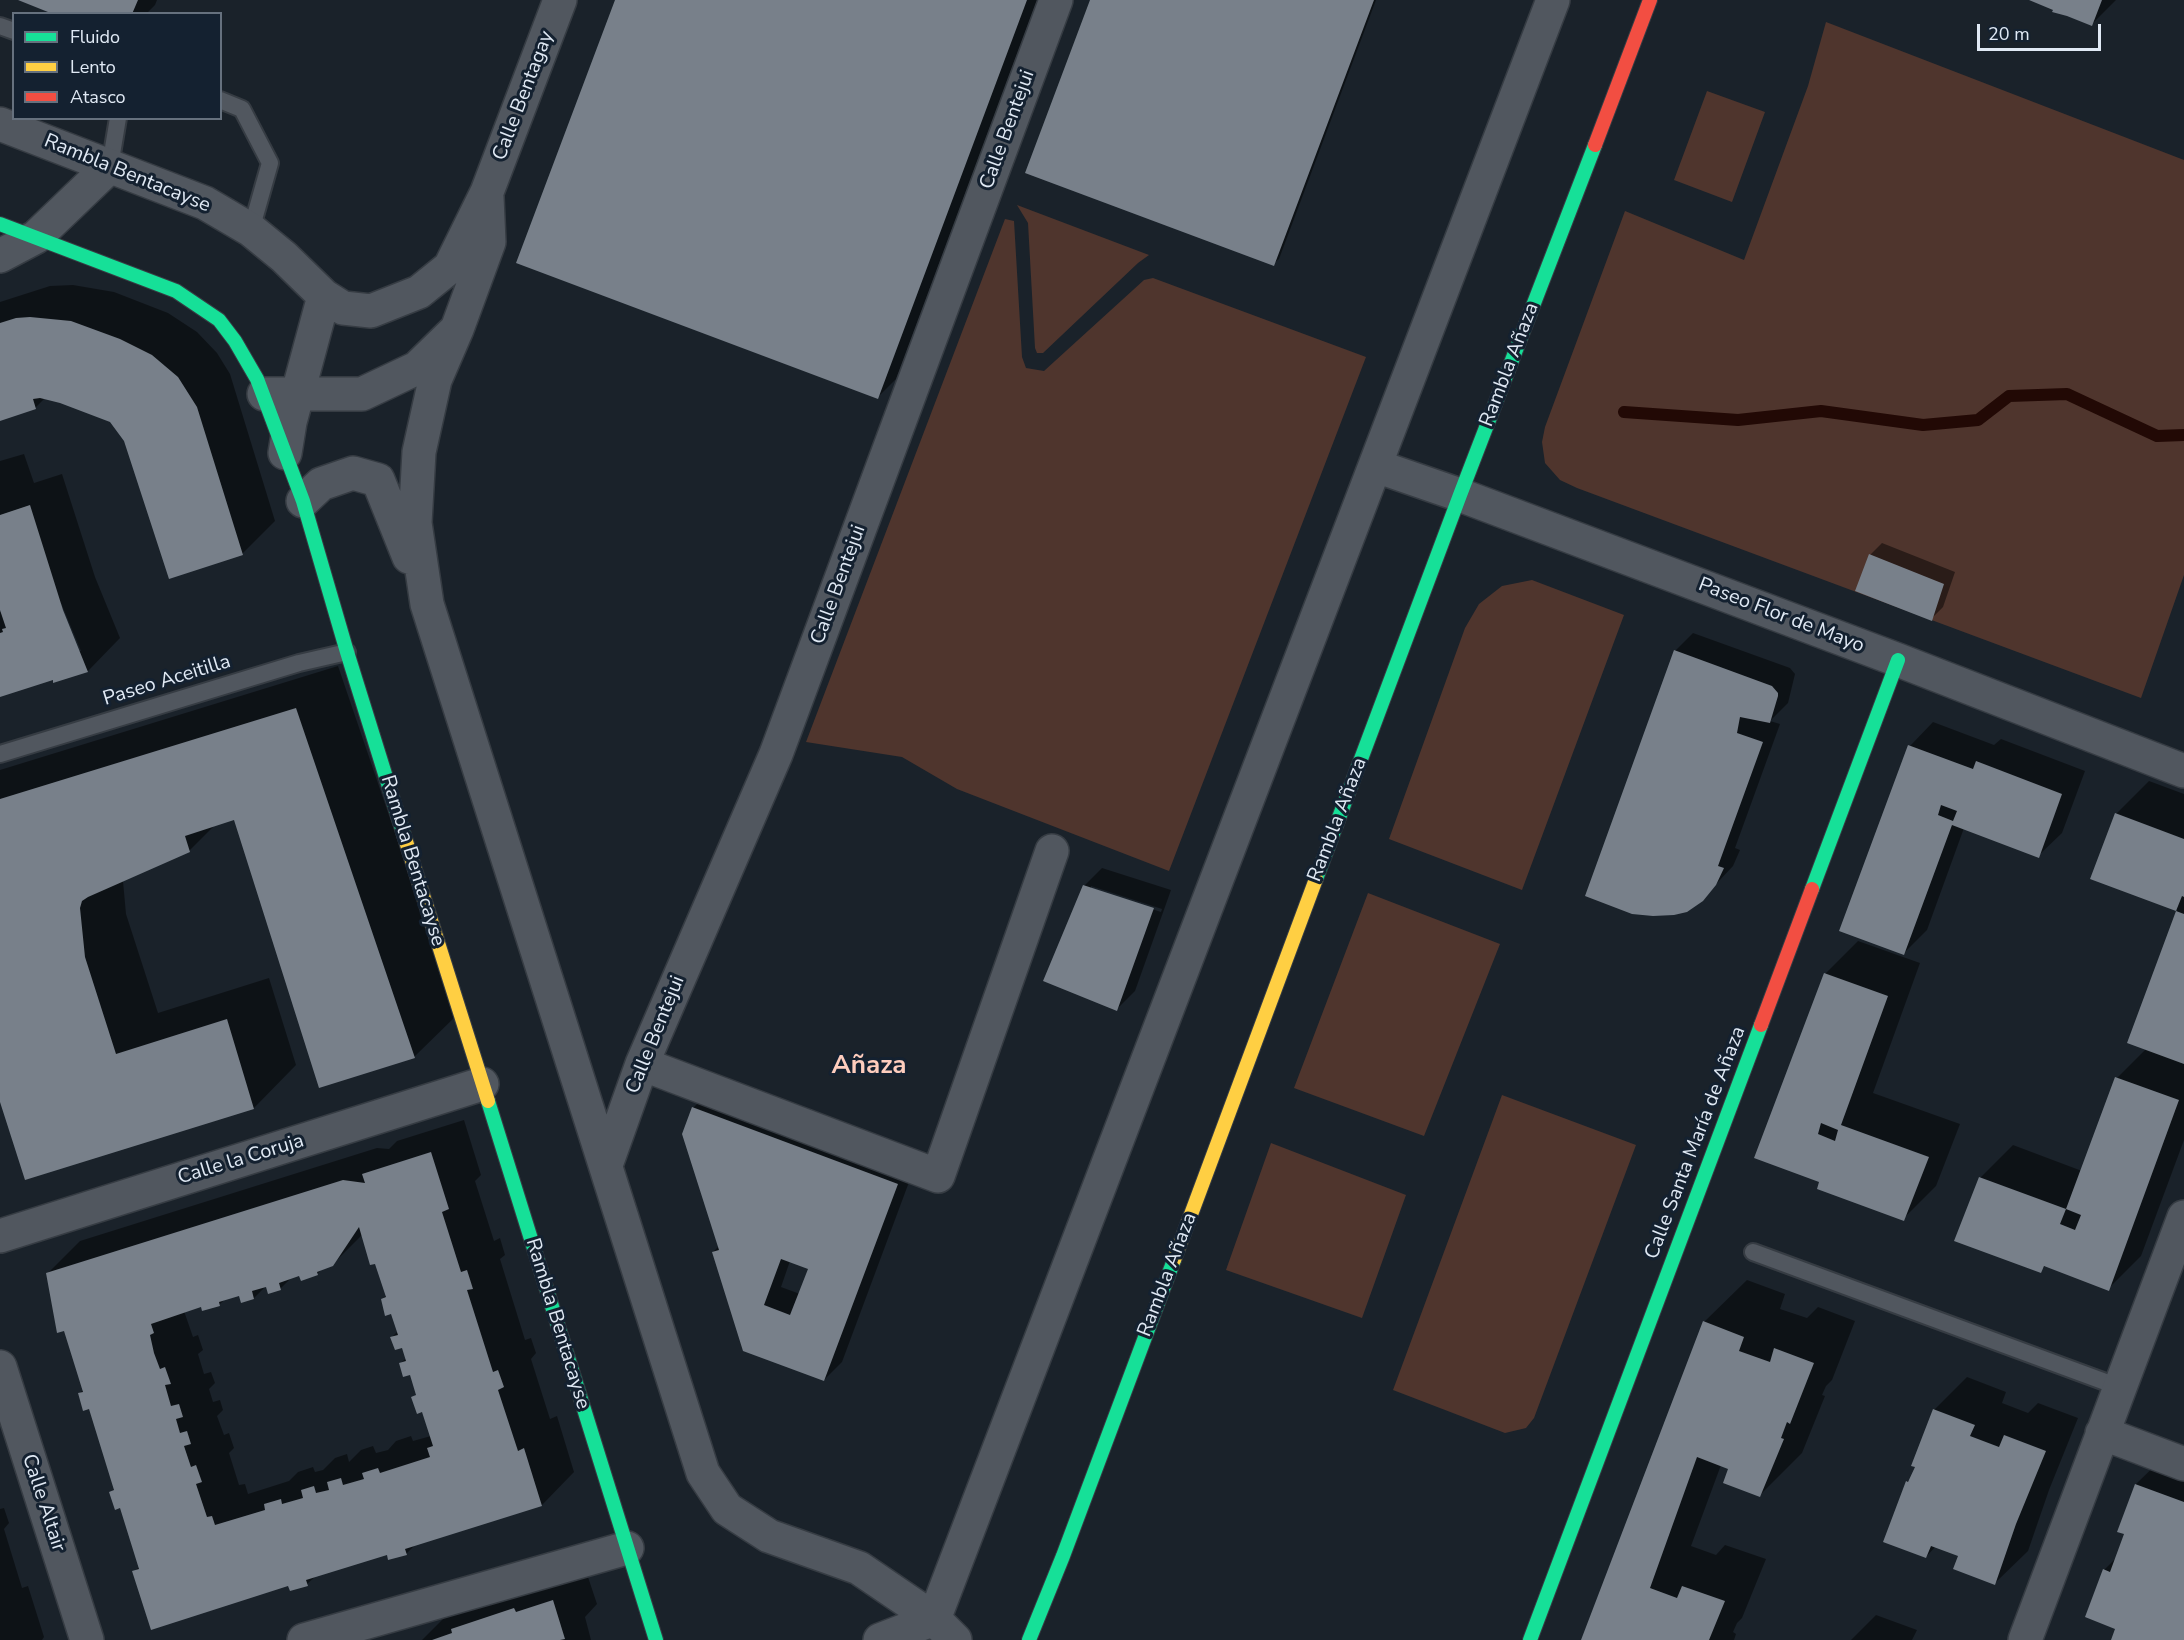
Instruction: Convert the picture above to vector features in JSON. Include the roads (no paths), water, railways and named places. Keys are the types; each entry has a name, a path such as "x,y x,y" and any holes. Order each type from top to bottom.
{"street":[{"name":"Calle Bentagay","path":"487,192 560,0"},
{"name":"Calle Bentejui","path":"606,1165 642,1064 776,754 1056,0"},
{"path":"944,1629 1376,466 1553,0"},
{"name":"Rambla Añaza","path":"1029,1640 1063,1556 1460,495 1650,0"},
{"name":"Rambla Bentacayse","path":"0,124 205,203 251,230 284,256 324,296 343,308 371,311 419,292 450,267 487,192"},
{"path":"0,256 36,237 110,166"},
{"path":"427,604 415,523 419,452 435,380 457,329 489,242 487,192"},
{"name":"Rambla Bentacayse","path":"0,224 176,291 219,320 258,379 303,501 347,652 656,1640"},
{"path":"285,453 297,392 324,296"},
{"path":"264,394 297,392 362,394 417,368 457,329"},
{"name":"Paseo Flor de Mayo","path":"1376,466 1460,495 1898,660 2184,771"},
{"path":"303,501 321,484 353,473 378,480 427,604 703,1473 727,1509 769,1536 859,1568 944,1629"},
{"name":"Calle Santa María de Añaza","path":"1530,1640 1898,660"},
{"path":"642,1064 938,1176 1052,851"},
{"name":"Calle la Coruja","path":"0,1236 482,1084"},
{"path":"2025,1640 2184,1217"},
{"name":"Calle Altair","path":"0,1367 87,1640"},
{"path":"2102,1433 2184,1464"},
{"path":"304,1640 627,1548"},
{"path":"880,1640 944,1629"}],"lane":[{"path":"222,101 242,109 270,163 251,230"},
{"path":"110,166 118,120"},
{"name":"Paseo Aceitilla","path":"0,754 299,663 347,652"},
{"path":"1753,1252 2119,1387"}],"waterway":[{"path":"1624,412 1738,420 1821,411 1923,425 1978,420 2009,396 2067,394 2157,436 2184,435"}],"district":[{"name":"Añaza","path":"869,1067"}]}
